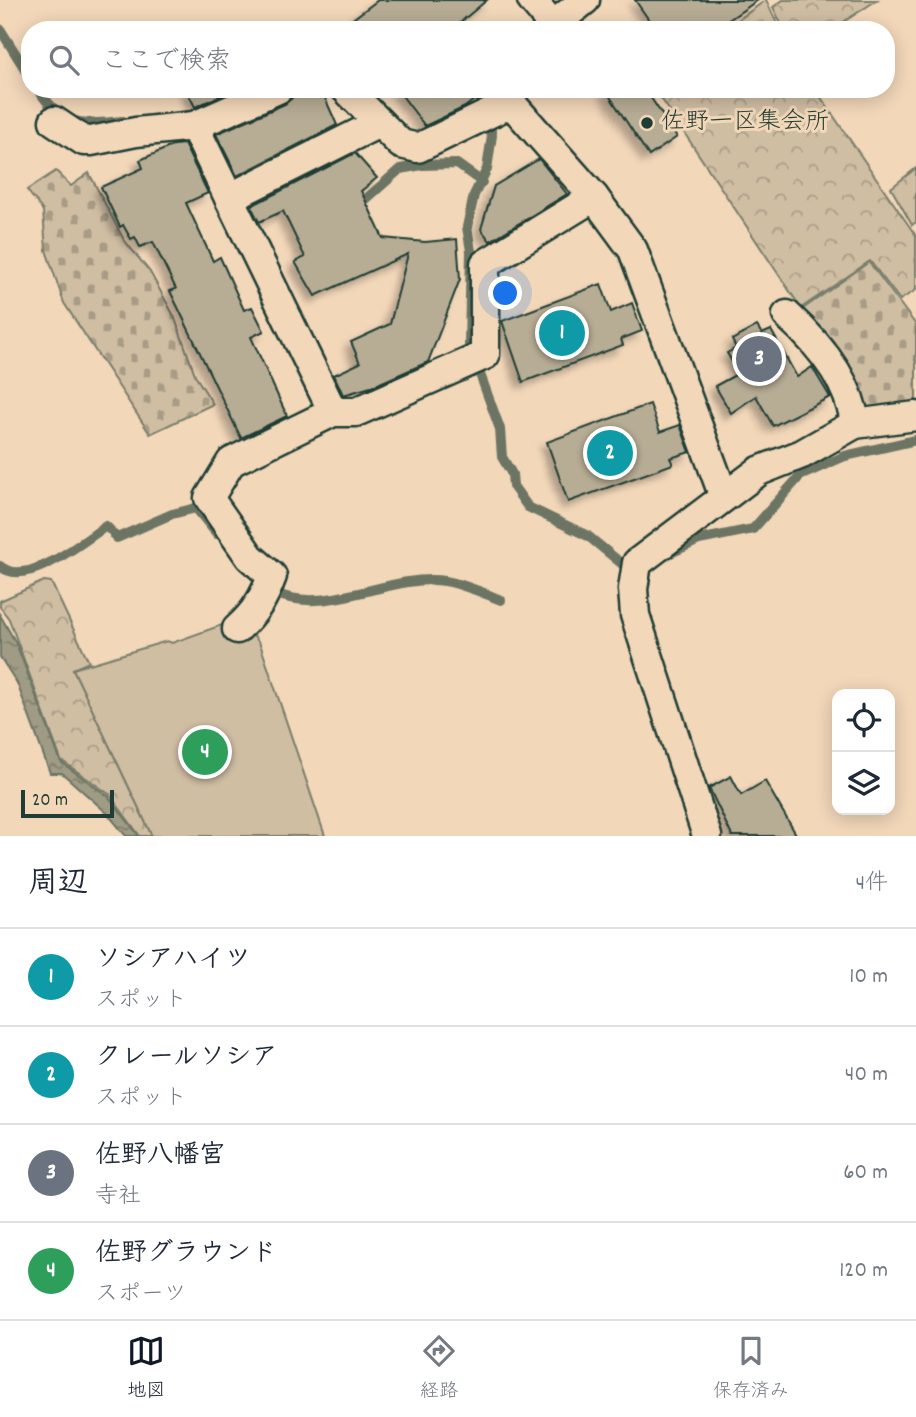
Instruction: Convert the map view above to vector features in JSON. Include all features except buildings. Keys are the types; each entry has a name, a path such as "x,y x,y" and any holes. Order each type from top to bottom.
{"street":[{"path":"532,0 546,21"},
{"path":"558,21 584,0"},
{"path":"54,121 84,141 91,141 136,132 194,126 258,98"},
{"path":"355,98 401,144 411,159 418,149 508,98"},
{"path":"514,98 633,250 724,497"},
{"path":"229,198 379,123"},
{"path":"194,126 333,412"},
{"path":"237,629 253,616 268,590 272,576 250,557 209,498 231,462 333,412 356,412 485,355 485,264 594,197"},
{"path":"787,315 809,335 837,374 853,404 855,424"},
{"path":"708,836 635,615 632,589 638,563 760,471 802,454 855,424 916,416"}],"green space":[{"path":"766,0 776,21 737,21"},
{"path":"783,0 877,0 845,21 780,21 773,7"},
{"path":"661,98 821,98 916,236 916,290 900,300 870,261 801,308"},
{"path":"916,168 916,222 912,225 891,188"},
{"path":"56,171 71,186 89,173 124,240 150,272 174,316 196,377 213,404 150,434 64,303 46,250 43,211 27,190"},
{"path":"869,262 916,325 916,407 869,409 800,311"},
{"path":"44,581 51,582 89,662 73,669 152,836 140,836 109,794 61,760 9,619 0,607 0,601"},
{"path":"230,622 250,630 260,644 325,836 152,836 73,669 167,641 172,643"}],"water":[{"path":"0,615 16,643 61,762 108,796 139,836 126,836 107,813 62,773 50,773 17,683 0,657"}],"waterway":[{"path":"0,29 21,63"},
{"path":"45,98 56,111 74,121 123,121"},
{"path":"480,98 492,135 487,169 474,195 467,227 471,251 469,344 500,429 502,457 512,474 513,486 528,507 588,536 627,568 634,566"},
{"path":"356,208 400,169 457,164 482,182"},
{"path":"662,557 699,540 753,529 800,476 845,456 916,440"},
{"path":"114,535 117,538 172,514 196,508 217,534"},
{"path":"0,566 11,572 39,568 69,552 106,526 110,530"},
{"path":"270,591 291,598 313,600 423,580 466,586 501,600"}],"place":[{"name":"佐野一区集会所","path":"647,123"},
{"name":"ソシアハイツ","path":"562,333"},
{"name":"佐野八幡宮","path":"759,359"},
{"name":"クレールソシア","path":"610,453"},
{"name":"佐野グラウンド","path":"205,752"}]}
